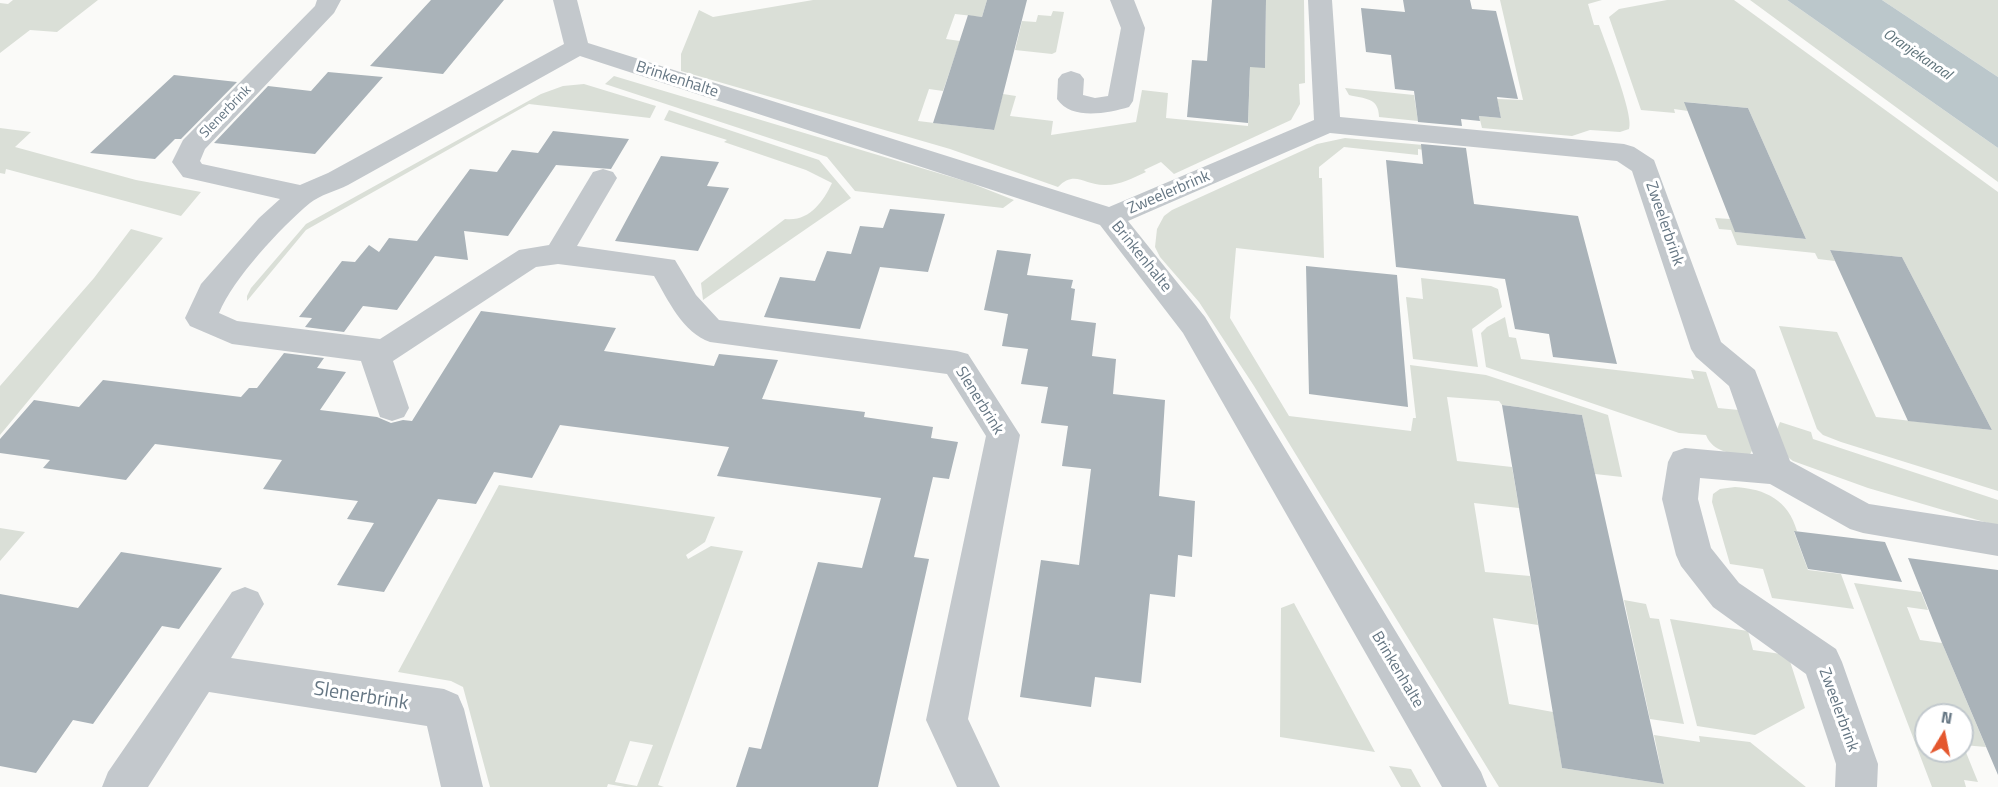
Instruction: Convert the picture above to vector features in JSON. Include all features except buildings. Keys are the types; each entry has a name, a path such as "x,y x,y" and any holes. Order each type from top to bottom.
{"street":[{"name":"Slenerbrink","path":"302,195 193,171 186,162 193,146 326,8 329,0"},
{"path":"565,0 577,47"},
{"path":"1071,80 1070,99 1082,106 1099,107 1120,101 1133,28 1122,0"},
{"path":"1320,0 1327,124"},
{"name":"Slenerbrink","path":"577,47 358,168 302,195 269,225 212,292 201,318 232,332 385,352 530,257 558,254 664,267 685,303 710,330 957,363 1003,435 947,720 979,787"},
{"name":"Brinkenhalte","path":"577,47 1110,218 1194,325 1466,787"},
{"name":"Zweelerbrink","path":"1110,218 1327,124 1624,153 1632,156 1644,166 1707,349 1743,379 1776,470"},
{"path":"558,254 603,178"},
{"path":"374,351 392,408"},
{"name":"Zweelerbrink","path":"1856,787 1857,764 1822,662 1726,595 1694,555 1680,499 1685,462 1776,470 1863,518 1998,540"},
{"path":"123,787 245,604"},
{"name":"Slenerbrink","path":"200,672 444,710 462,787"}],"shaded area":[{"path":"13,0 98,0 57,32 30,30 0,53 0,3 8,4"},
{"path":"813,0 987,0 982,17 955,14 946,39 960,41 943,91 929,89 918,121 993,130 1003,94 1016,96 1010,116 1053,121 1051,135 1136,122 1142,90 1168,93 1166,118 1248,126 1250,67 1265,67 1266,0 1304,0 1305,83 1299,84 1300,104 1291,120 1174,174 1161,162 1144,170 1146,172 1116,184 1099,185 1070,179 1058,187 950,149 681,71 681,54 699,10 713,17"},
{"path":"1500,0 1602,0 1588,4 1594,25 1599,25 1618,79 1628,110 1629,129 1620,132 1590,130 1572,136 1482,128 1479,116 1501,118 1497,99 1523,100"},
{"path":"1667,0 1734,0 1998,192 1998,491 1841,442 1823,435 1817,429 1779,326 1837,332 1876,417 1992,430 1902,257 1830,250 1835,261 1818,259 1815,253 1737,245 1731,230 1719,229 1715,218 1730,219 1736,232 1806,239 1748,108 1685,102 1688,111 1674,109 1675,113 1641,110 1609,17 1619,9"},
{"path":"1750,0 1787,0 1998,148 1998,182"},
{"path":"1882,0 1998,0 1998,77 1995,75"},
{"path":"1053,11 1064,12 1056,52 1052,54 1015,50 1022,21 1036,22 1038,15 1051,16"},
{"path":"614,76 968,182 1014,200 1003,208 855,191 827,157 605,84"},
{"path":"584,84 656,106 650,118 529,104 306,230 247,301 251,288 306,224 541,94 563,86"},
{"path":"1345,88 1414,95 1418,121 1379,117 1373,102 1349,95"},
{"path":"669,110 819,160 851,198 703,300 701,283 785,219 794,219 808,214 820,204 832,183 806,170 724,142 727,140 664,120"},
{"path":"0,128 31,132 15,147 136,180 201,192 181,216 6,169 5,174 0,173"},
{"path":"1345,138 1423,145 1424,150 1418,149 1418,155 1344,147 1319,167 1319,178 1322,178 1324,258 1236,248 1230,318 1289,416 1411,431 1413,418 1416,418 1410,365 1486,375 1608,415 1622,477 1595,474 1582,415 1502,405 1499,401 1447,397 1457,461 1512,467 1519,508 1474,503 1485,572 1530,576 1538,625 1493,618 1509,704 1553,712 1562,768 1664,784 1654,735 1700,742 1699,736 1750,742 1806,787 1499,787 1254,386 1199,302 1160,257 1155,247 1157,229 1164,216 1172,210 1317,144"},
{"path":"131,229 163,238 0,435 0,386 94,278"},
{"path":"1421,278 1491,286 1498,289 1502,307 1472,329 1478,367 1413,359 1406,297 1423,299"},
{"path":"1505,317 1509,337 1516,338 1521,359 1694,379 1691,370 1706,372 1718,408 1739,410 1753,449 1749,456 1730,453 1718,449 1706,435 1679,433 1486,367 1481,333"},
{"path":"1780,422 1811,432 1813,439 1998,500 1998,526 1868,488 1793,461 1785,455 1776,432"},
{"path":"499,485 715,517 705,542 686,555 688,559 711,546 743,551 658,785 664,787 625,787 608,784 607,787 490,787 463,687 451,681 398,672","holes":["630,741 653,745 637,786 615,782"]},
{"path":"1735,487 1756,490 1782,504 1793,520 1797,531 1794,532 1808,570 1841,574 1854,609 1772,598 1763,569 1730,564 1712,502 1713,494 1720,489"},
{"path":"0,528 25,532 0,561"},
{"path":"1854,583 1921,592 1928,610 1907,607 1920,640 1942,643 1967,703 1914,703 1914,740"},
{"path":"1624,600 1646,604 1650,618 1659,619 1684,724 1650,719"},
{"path":"1294,603 1375,752 1280,737 1281,608"},
{"path":"1670,619 1748,631 1753,650 1788,655 1805,708 1755,735 1697,726"},
{"path":"1974,719 1986,747 1974,746"},
{"path":"1923,763 1970,763 1978,782 1964,780 1966,787 1932,787"},
{"path":"1389,766 1411,769 1421,787 1401,787"}],"water":[{"name":"Oranjekanaal","path":"1787,0 1882,0 1998,77 1998,148"}]}
